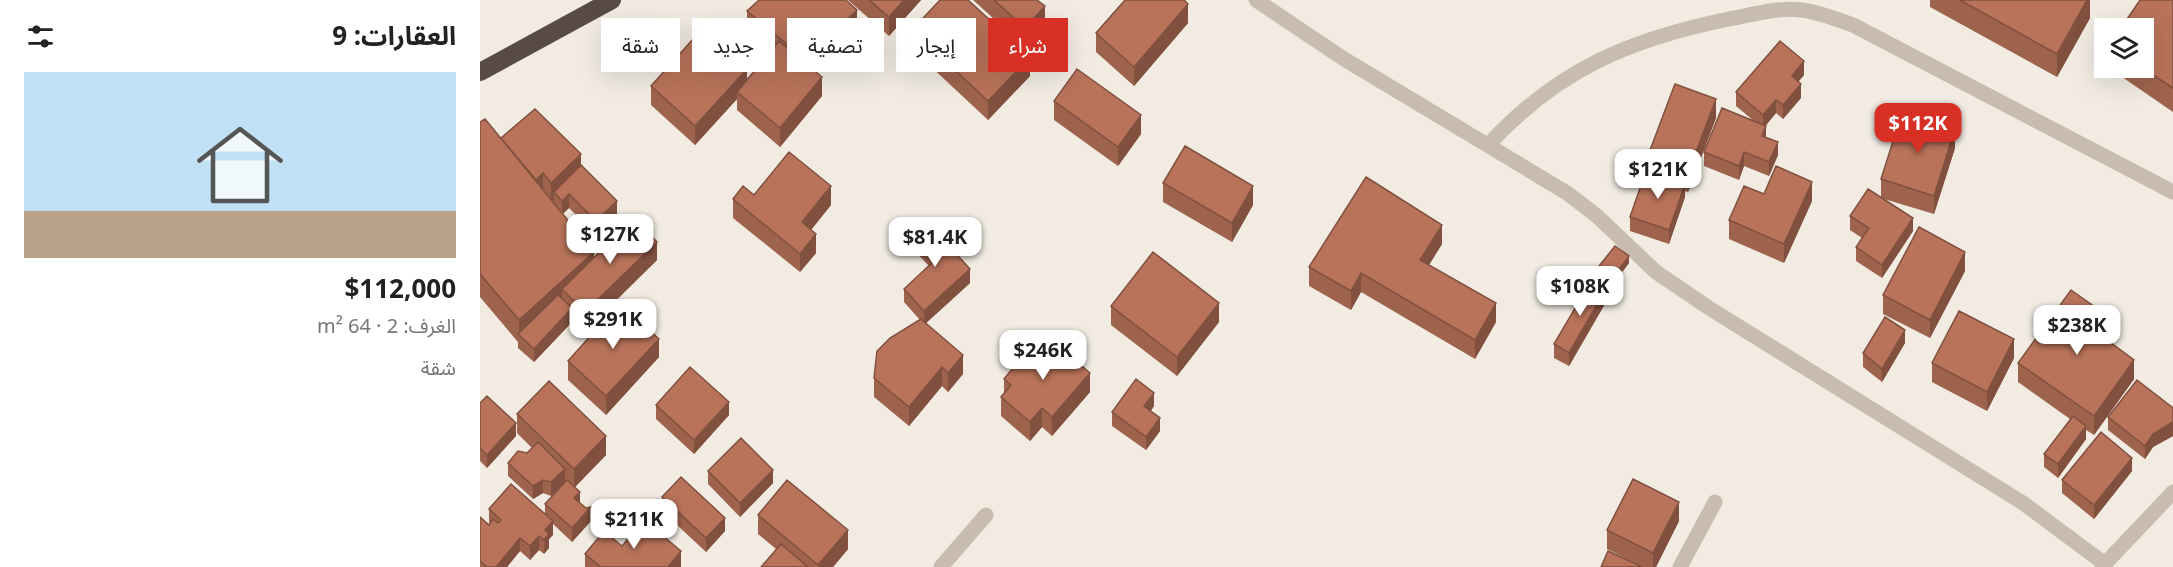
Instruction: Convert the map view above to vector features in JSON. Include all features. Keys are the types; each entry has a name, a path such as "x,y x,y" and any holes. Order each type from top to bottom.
{"highway":[{"path":"480,72 612,0"}],"street":[{"path":"1256,0 1344,59 1568,193 1656,272 1700,302 2023,503 2104,565 2173,492"},
{"path":"1488,145 1527,107 1584,68 1613,52 1645,39 1710,23 1778,10 1800,10 1853,25 2173,192"},
{"path":"1680,567 1715,502"},
{"path":"941,567 986,515"}],"building":[{"path":"759,0 846,0 857,10 849,18 787,18 787,44 775,34 775,18 755,18 747,11"},
{"path":"869,0 904,0 889,17"},
{"path":"940,0 968,0 988,18 988,72 1016,72 988,101 957,72 976,72 976,18 923,18"},
{"path":"994,0 1037,0 1045,6 1034,18 1014,18"},
{"path":"1125,0 1184,0 1188,4 1134,67 1096,33"},
{"path":"1960,0 2087,0 2057,54"},
{"path":"2140,0 2173,0 2173,88 2154,76 2154,18 2128,18"},
{"path":"692,40 692,72 744,72 695,126 651,86 664,72 680,72 680,54"},
{"path":"779,41 787,48 787,72 816,72 822,77 780,128 737,92 753,72 775,72 775,46"},
{"path":"1780,41 1804,61 1792,76 1801,84 1783,105 1776,100 1763,115 1736,92"},
{"path":"1077,69 1141,115 1118,147 1054,101"},
{"path":"1675,84 1716,99 1688,173 1647,158"},
{"path":"1722,108 1766,126 1762,136 1778,142 1769,162 1744,152 1739,166 1704,152"},
{"path":"535,109 581,154 551,183 543,173 536,180 501,138"},
{"path":"1902,113 1955,129 1934,196 1881,179"},
{"path":"485,119 594,252 519,320 480,274 480,122"},
{"path":"1185,146 1253,186 1232,223 1163,183"},
{"path":"789,152 831,186 802,222 816,234 800,254 733,199 743,186 754,195"},
{"path":"581,165 617,201 596,221 569,194 562,201 554,192"},
{"path":"1776,166 1812,182 1784,244 1729,220 1744,186 1764,194"},
{"path":"1646,171 1685,184 1669,230 1630,217"},
{"path":"1366,177 1442,225 1420,260 1496,303 1475,340 1361,273 1351,291 1309,267"},
{"path":"1868,189 1913,218 1882,265 1856,247 1869,228 1850,216"},
{"path":"634,218 657,242 585,312 562,289"},
{"path":"926,221 970,269 924,311 904,289 935,260 911,234"},
{"path":"1919,227 1965,252 1930,320 1883,295"},
{"path":"1615,246 1629,256 1610,281 1596,270"},
{"path":"1153,252 1219,303 1177,357 1111,306"},
{"path":"1591,281 1606,289 1569,353 1554,344"},
{"path":"2071,290 2102,312 2091,328 2134,360 2094,416 2018,363"},
{"path":"558,295 572,308 534,349 518,334"},
{"path":"620,303 659,339 606,396 568,361"},
{"path":"1959,311 2014,339 1987,392 1932,363"},
{"path":"1885,317 1905,330 1882,369 1863,353"},
{"path":"921,319 963,355 948,373 942,367 909,407 874,378 877,351 890,338"},
{"path":"1036,340 1054,355 1060,347 1090,373 1052,417 1042,408 1030,422 1001,397 1011,385 1004,379"},
{"path":"690,367 729,402 694,440 656,405"},
{"path":"1136,379 1154,393 1144,406 1160,418 1146,437 1112,412"},
{"path":"2137,380 2173,408 2173,422 2153,434 2145,446 2108,417"},
{"path":"549,381 606,436 574,469 517,414"},
{"path":"487,396 516,423 487,455 480,448 480,403"},
{"path":"2073,416 2086,426 2058,464 2044,454"},
{"path":"2101,432 2132,458 2094,505 2062,480"},
{"path":"741,438 773,470 740,503 708,471"},
{"path":"538,442 565,469 551,482 543,480 533,486 508,463 518,451 527,453"},
{"path":"681,477 725,518 706,538 662,497"},
{"path":"1633,479 1679,502 1653,553 1607,530"},
{"path":"567,480 580,492 574,498 586,508 591,507 572,528 545,504"},
{"path":"787,480 848,530 818,565 758,515"},
{"path":"511,484 553,521 545,530 549,534 544,540 539,536 530,546 520,538 496,567 487,567 480,561 480,517 489,525 493,519 498,523 501,520 489,509"},
{"path":"644,520 681,551 668,567 601,567 585,554 604,531 622,546"},
{"path":"781,544 808,567 761,567"},
{"path":"1608,551 1642,567 1601,567"}]}
